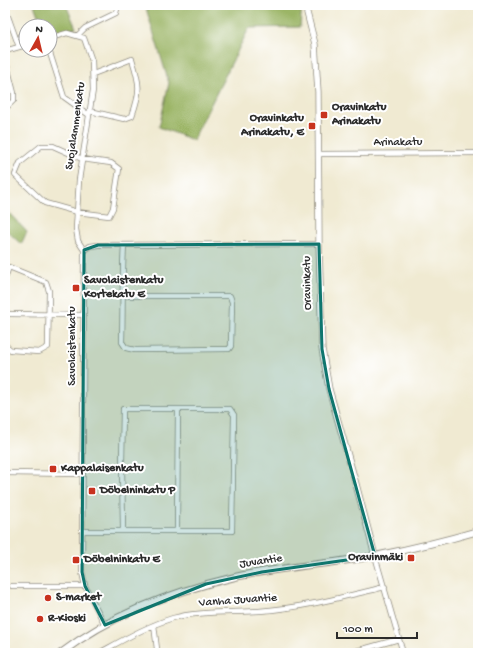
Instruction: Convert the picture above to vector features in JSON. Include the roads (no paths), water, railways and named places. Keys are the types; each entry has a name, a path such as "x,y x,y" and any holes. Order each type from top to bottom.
{"main road":[{"name":"Juvantie","path":"61,653 77,641 105,625 160,600 206,584 256,573 375,556 417,548 478,531"}],"street":[{"path":"58,36 67,33 77,36 85,28 116,13 118,5"},
{"name":"Oravinkatu","path":"305,5 315,44 318,92 318,244 322,349 329,389 375,556"},
{"path":"5,8 18,44"},
{"name":"Suojalammenkatu","path":"77,36 84,38 92,61 93,74 93,90 79,180 76,229 78,241 84,250"},
{"path":"5,51 18,47"},
{"path":"5,58 14,93 14,100 5,109"},
{"path":"52,58 64,97 89,113 124,118 132,116 138,99 139,79 132,59 93,74"},
{"path":"42,146 53,146 82,159 111,162 119,169 113,208 109,216 77,212 45,203 15,175 20,163 42,146"},
{"name":"Arinakatu","path":"319,154 478,153"},
{"path":"84,250 90,246 124,245 318,244"},
{"path":"123,296 230,296 232,302 231,346 229,349 134,350 126,348 122,342 124,245"},
{"name":"Savolaistenkatu","path":"84,250 82,572 85,586 105,625"},
{"path":"5,278 9,267 46,282 49,291 48,346 39,352 11,350 5,345"},
{"path":"5,313 83,315"},
{"path":"83,531 123,531 176,530 232,531 234,415 230,409 123,409 123,531"},
{"path":"176,530 178,409"},
{"path":"5,473 83,474"},
{"path":"375,556 403,653"},
{"path":"12,586 85,586"},
{"name":"Vanha Juvantie","path":"99,653 154,625 187,615 259,611 328,601 385,587"},
{"path":"154,625 157,649 154,653"},
{"path":"349,653 398,639"}],"place":[{"name":"Oravinkatu Arinakatu","path":"324,115"},
{"name":"Oravinkatu Arinakatu, E","path":"312,126"},
{"name":"Savolaistenkatu Kortekatu E","path":"76,288"},
{"name":"Kappalaisenkatu","path":"53,469"},
{"name":"Döbelninkatu P","path":"92,491"},
{"name":"Oravinmäki","path":"411,558"},
{"name":"Döbelninkatu E","path":"76,560"},
{"name":"S-market","path":"48,598"},
{"name":"R-Kioski","path":"40,619"}]}
